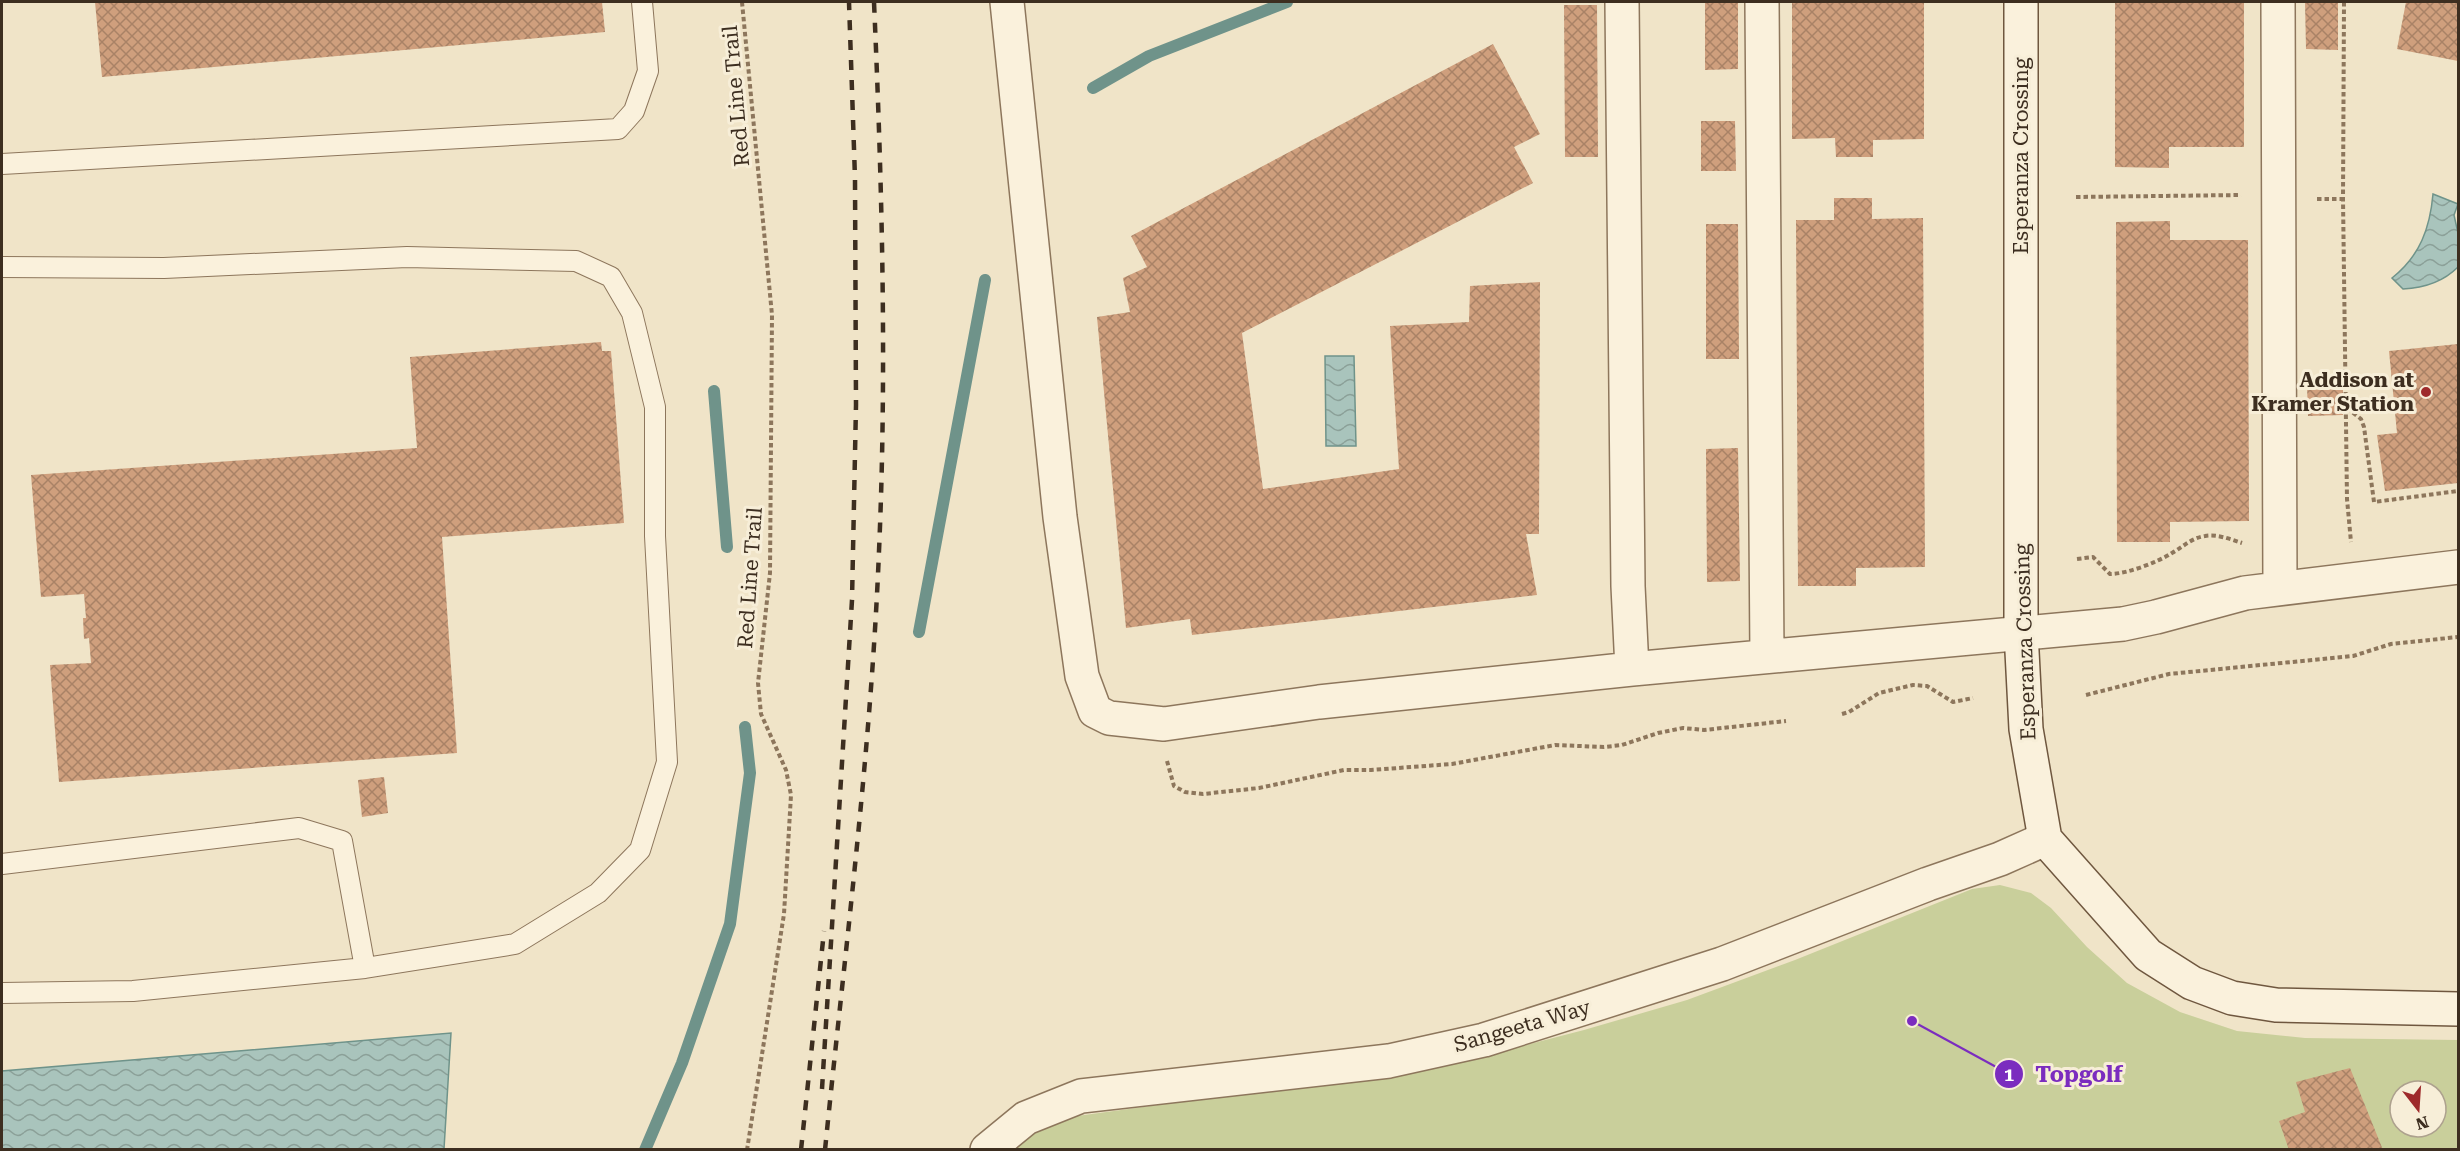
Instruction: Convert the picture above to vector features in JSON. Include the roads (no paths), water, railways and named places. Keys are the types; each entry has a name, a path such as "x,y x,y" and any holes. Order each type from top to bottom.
{"street":[{"path":"1007,2 1060,517 1082,675 1095,711 1109,718 1164,724 1319,702 1632,669 2123,624 2239,594 2458,567"},
{"path":"1622,2 1628,586 1632,669"},
{"path":"1762,2 1767,656"},
{"name":"Esperanza Crossing","path":"2021,2 2021,632 2026,729 2045,839"},
{"path":"2278,2 2280,588"},
{"path":"2045,839 2148,955 2192,983 2232,998 2276,1005 2458,1009"},
{"name":"Sangeeta Way","path":"987,1149 1026,1118 1082,1096 1389,1061 1484,1040 1722,964 1928,884 2000,859 2045,839"}],"lane":[{"path":"2,164 618,129 634,111 648,71 642,2"},
{"path":"2,267 164,268 407,257 576,261 610,277 632,313 655,407 656,536 667,762 640,850 598,893 515,944 365,968 133,991 2,993"},
{"path":"2,864 299,828 342,841 365,968"}],"water":[{"path":"2433,194 2458,204 2454,215 2458,233 2458,267 2446,277 2433,283 2403,289 2392,278 2410,260 2422,240"},
{"path":"1325,356 1354,356 1356,446 1326,446"},
{"path":"451,1033 444,1149 2,1149 2,1071"}],"waterway":[{"path":"1093,88 1149,56 1287,2"},
{"path":"919,632 985,280"},
{"path":"714,391 727,547"},
{"path":"645,1150 682,1063 730,924 750,773 745,727"}],"railway":[{"path":"822,1089 852,600 856,405 855,178 849,2"},
{"path":"825,1150 864,776 879,551 883,413 882,276 874,2"},
{"path":"801,1150 824,931"}],"place":[{"name":"Addison at Kramer Station","path":"2426,392"},
{"name":"Topgolf","path":"1912,1021"}]}
